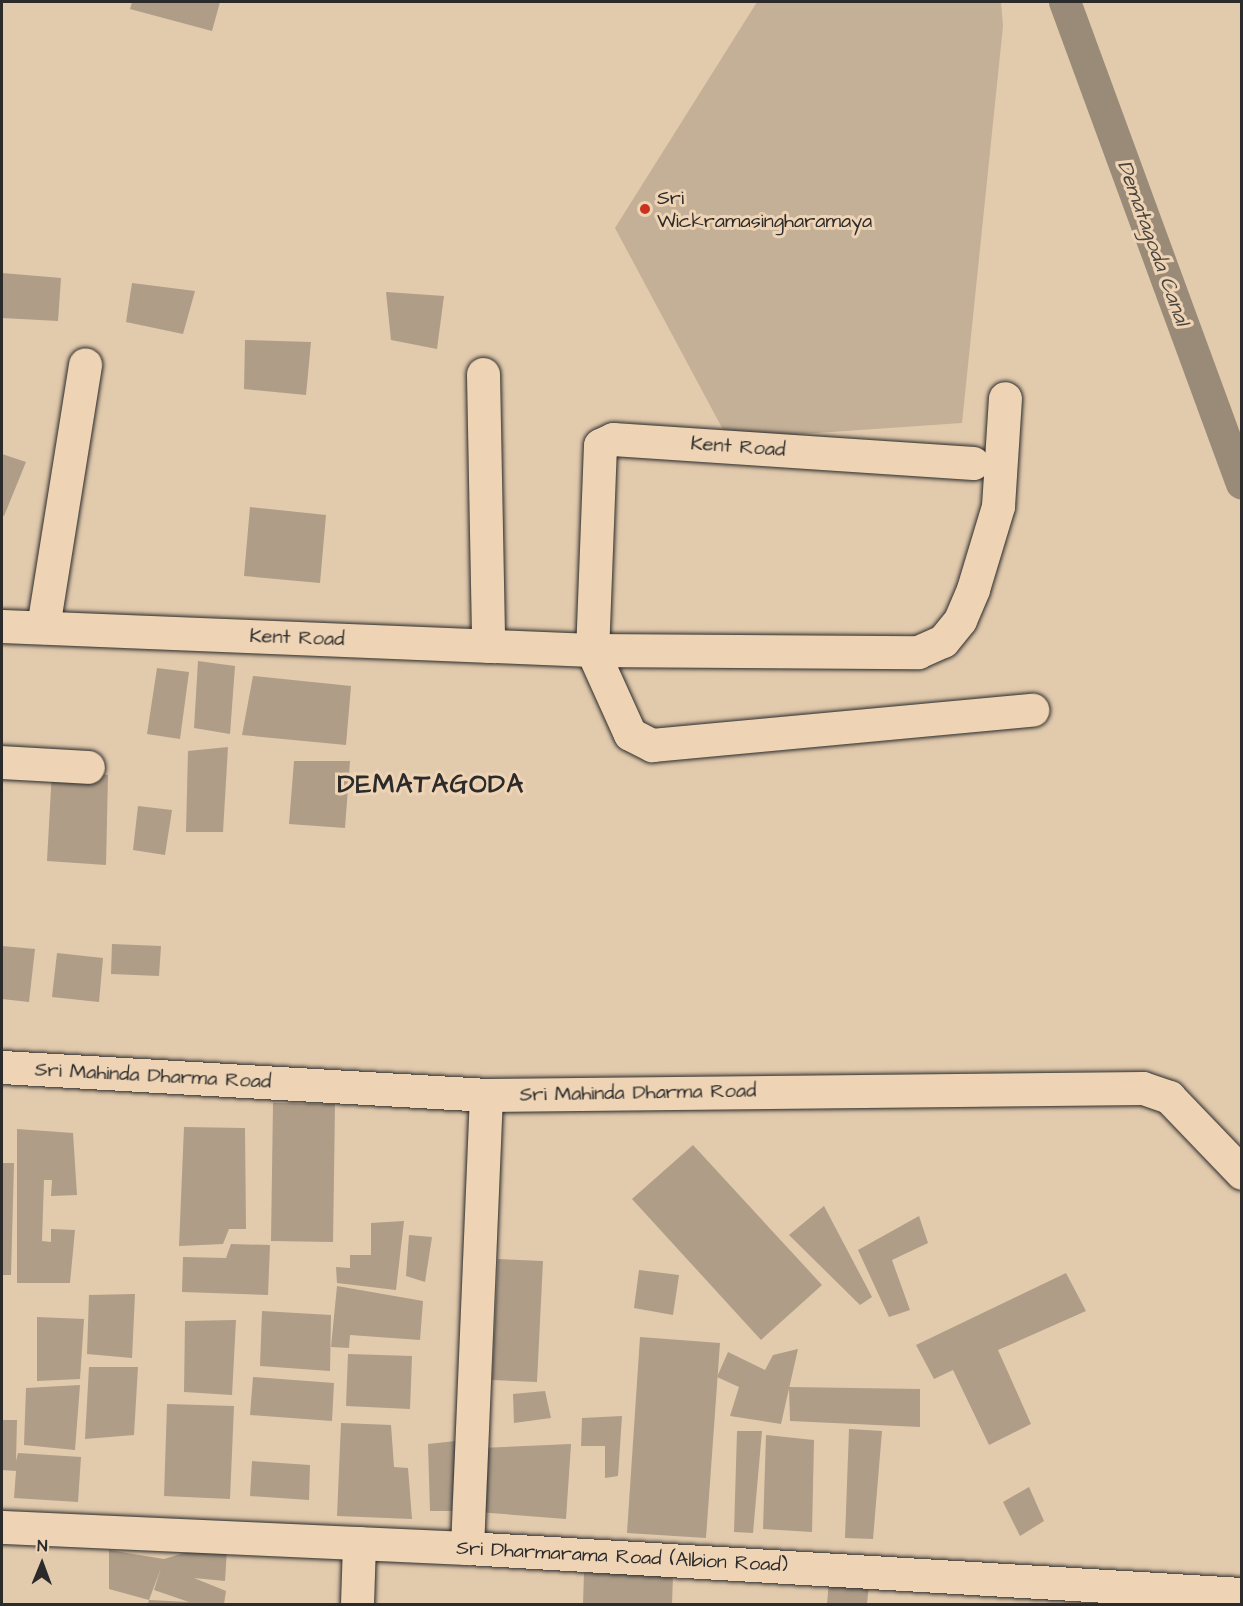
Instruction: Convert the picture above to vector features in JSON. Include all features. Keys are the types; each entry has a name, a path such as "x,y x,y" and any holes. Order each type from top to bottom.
{"street":[{"path":"43,627 85,364"},
{"path":"483,374 482,454 488,646"},
{"path":"592,650 918,652 943,642 960,620 973,589 998,506 1005,398"},
{"name":"Kent Road","path":"973,463 613,439 600,445 592,650 630,734 652,745 1032,710"},
{"name":"Kent Road","path":"2,626 592,650"},
{"path":"2,762 88,767"},
{"name":"Sri Mahinda Dharma Road","path":"2,1067 486,1095 1143,1088 1169,1097 1242,1173"},
{"path":"466,1548 486,1095"},
{"name":"Sri Dharmarama Road (Albion Road)","path":"2,1527 466,1548 1242,1594"},
{"path":"357,1605 359,1543"}],"shaded area":[{"path":"757,2 1001,2 1003,26 962,423 728,439 615,228"}],"building":[{"path":"132,2 220,2 212,31 130,9"},
{"path":"2,273 61,278 58,321 2,318"},
{"path":"132,283 195,291 183,334 126,322"},
{"path":"386,292 444,296 437,349 391,340"},
{"path":"245,340 311,342 306,395 244,389"},
{"path":"2,454 26,462 4,516 2,515"},
{"path":"250,507 326,515 320,583 244,576"},
{"path":"198,661 235,666 230,734 194,728"},
{"path":"157,668 189,672 180,739 147,734"},
{"path":"253,676 351,686 346,745 242,735"},
{"path":"228,747 223,832 186,832 188,751"},
{"path":"294,761 350,761 345,828 289,824"},
{"path":"52,770 108,775 106,865 47,861"},
{"path":"138,806 172,810 165,855 133,850"},
{"path":"112,944 161,946 159,976 111,974"},
{"path":"2,946 35,949 29,1002 2,999"},
{"path":"57,953 103,958 99,1002 52,997"},
{"path":"273,1103 335,1104 333,1242 271,1241"},
{"path":"184,1127 245,1128 246,1229 229,1229 223,1244 179,1246"},
{"path":"17,1129 73,1133 77,1195 51,1196 52,1180 44,1180 42,1241 51,1242 51,1229 75,1230 70,1283 17,1283"},
{"path":"693,1145 822,1285 761,1340 632,1199"},
{"path":"2,1163 14,1163 11,1275 2,1275"},
{"path":"824,1206 872,1297 860,1305 789,1235"},
{"path":"919,1216 928,1243 892,1260 910,1310 889,1317 858,1250"},
{"path":"404,1221 396,1290 337,1283 336,1267 350,1268 350,1255 371,1255 371,1223"},
{"path":"409,1235 432,1237 425,1282 406,1276"},
{"path":"231,1244 270,1245 268,1295 182,1292 183,1257 226,1258"},
{"path":"498,1259 543,1261 537,1382 492,1380"},
{"path":"639,1270 679,1275 673,1315 634,1308"},
{"path":"1066,1273 1086,1311 998,1350 1031,1424 989,1445 953,1370 934,1379 916,1345"},
{"path":"337,1286 423,1301 420,1340 350,1335 349,1348 331,1347"},
{"path":"135,1294 132,1358 87,1354 89,1295"},
{"path":"262,1311 331,1315 330,1371 260,1366"},
{"path":"37,1317 84,1319 80,1379 37,1381"},
{"path":"236,1320 232,1395 184,1392 185,1321"},
{"path":"640,1337 720,1343 706,1538 627,1533"},
{"path":"798,1349 781,1424 730,1416 739,1387 717,1377 728,1352 765,1370 773,1355"},
{"path":"348,1354 412,1356 410,1409 346,1406"},
{"path":"89,1367 138,1367 134,1435 85,1439"},
{"path":"253,1377 334,1383 332,1421 250,1415"},
{"path":"80,1385 75,1450 24,1445 26,1388"},
{"path":"789,1387 920,1389 920,1427 790,1421"},
{"path":"545,1391 551,1418 514,1423 513,1394"},
{"path":"167,1404 234,1406 230,1499 164,1496"},
{"path":"622,1416 618,1476 605,1478 605,1446 581,1446 582,1418"},
{"path":"2,1420 17,1420 16,1461 18,1453 81,1457 78,1502 14,1498 16,1471 2,1470"},
{"path":"341,1423 391,1425 394,1467 408,1468 412,1519 337,1516"},
{"path":"849,1429 882,1431 873,1539 845,1538"},
{"path":"737,1431 762,1431 753,1533 734,1532"},
{"path":"766,1435 814,1440 812,1532 763,1529"},
{"path":"456,1441 452,1511 430,1511 428,1444"},
{"path":"571,1444 566,1519 477,1512 481,1448"},
{"path":"252,1461 310,1465 309,1500 250,1496"},
{"path":"1029,1487 1044,1521 1020,1536 1003,1502"},
{"path":"201,1548 227,1549 225,1581 194,1578 226,1591 224,1604 148,1604 149,1600 109,1589 109,1550 164,1559","holes":["161,1568 154,1590 189,1602 149,1600"]},
{"path":"584,1573 673,1575 672,1604 583,1604"},
{"path":"829,1581 869,1584 867,1604 827,1604"}],"waterway":[{"name":"Dematagoda Canal","path":"1065,2 1242,484"}],"place":[{"name":"Sri Wickramasingharamaya","path":"645,209"}],"district":[{"name":"DEMATAGODA","path":"431,785"}]}
